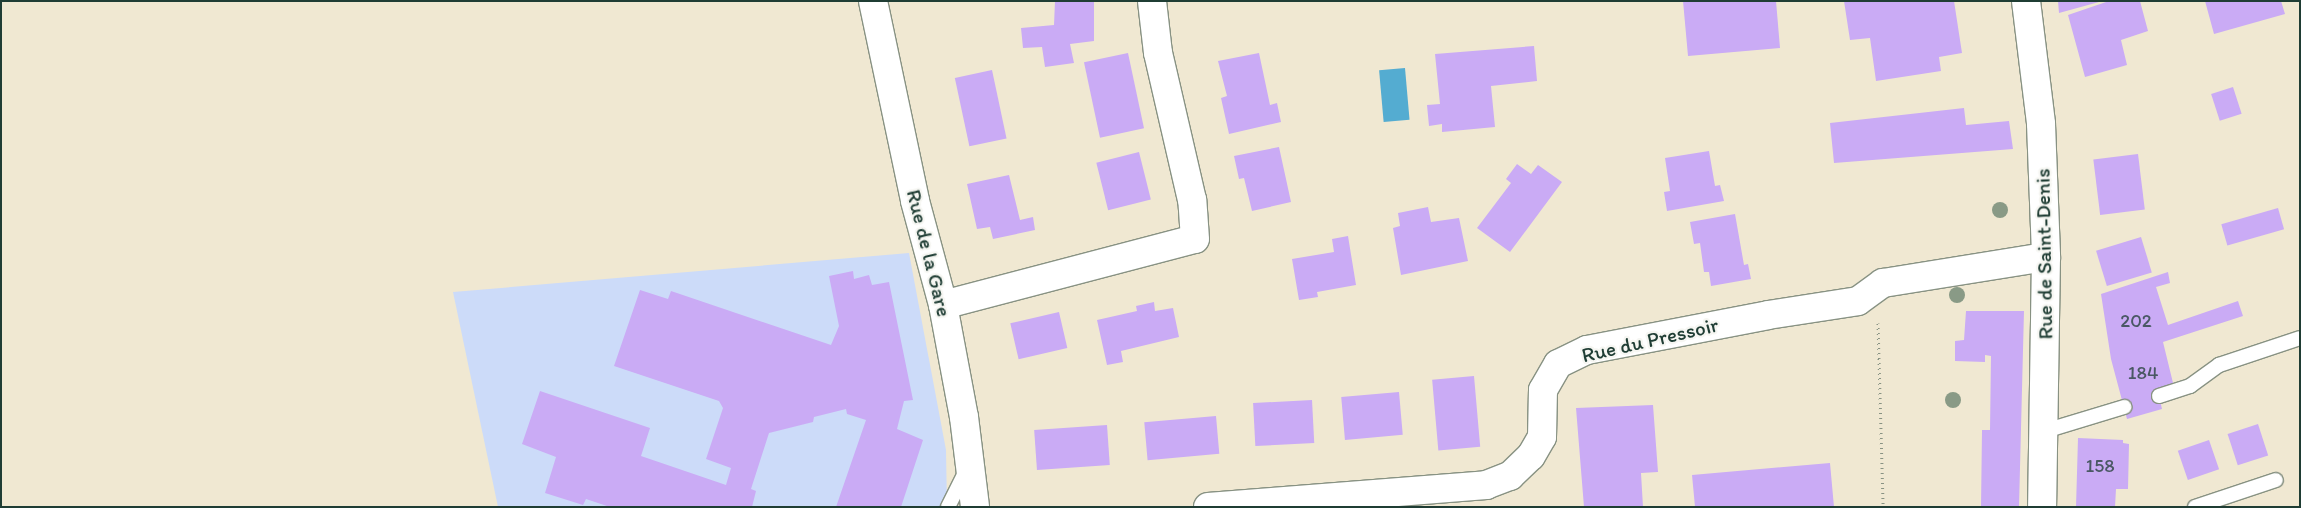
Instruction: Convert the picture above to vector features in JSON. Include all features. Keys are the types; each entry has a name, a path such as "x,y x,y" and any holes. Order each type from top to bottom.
{"street":[{"name":"Rue de la Gare","path":"873,1 915,201 943,306 970,464 975,507"},
{"path":"943,306 1195,239 1192,200 1158,53 1152,1"},
{"name":"Rue de Saint-Denis","path":"2026,1 2041,124 2046,257 2045,431 2042,507"},
{"name":"Rue du Pressoir","path":"1208,507 1486,485 1510,476 1531,456 1542,437 1543,390 1558,364 1586,350 1768,315 1858,301 1882,283 2046,257"}],"lane":[{"path":"2158,396 2190,386 2219,365 2300,338"},
{"path":"2045,431 2124,407"},
{"path":"948,507 970,464"},
{"path":"2195,507 2276,480"}],"path":[{"path":"1864,297 1877,315 1883,507"}],"shaded area":[{"path":"909,253 946,450 947,507 498,507 453,292"}],"water":[{"path":"1405,68 1410,120 1384,122 1379,70"}],"building":[{"path":"1055,1 1094,1 1094,41 1070,44 1074,63 1045,67 1042,47 1023,48 1021,28 1054,25"},
{"path":"1683,1 1776,1 1780,48 1688,56"},
{"path":"1844,1 1954,1 1962,53 1939,57 1941,71 1876,81 1870,38 1850,40"},
{"path":"2058,1 2099,1 2099,2 2059,13"},
{"path":"2109,1 2140,1 2148,31 2121,40 2127,65 2085,77 2068,15"},
{"path":"2205,1 2281,1 2285,14 2214,34"},
{"path":"1534,46 1537,81 1491,86 1495,127 1442,132 1442,124 1429,126 1427,105 1440,104 1435,54"},
{"path":"1128,53 1144,128 1100,138 1084,62"},
{"path":"1259,53 1270,105 1277,103 1281,122 1229,134 1221,98 1227,96 1218,61"},
{"path":"992,70 1007,138 969,146 955,78"},
{"path":"2233,87 2242,114 2220,121 2211,94"},
{"path":"1964,108 1966,125 2009,121 2013,149 1834,163 1830,123"},
{"path":"1279,147 1291,202 1252,211 1244,178 1239,179 1234,156"},
{"path":"1709,151 1715,186 1720,185 1724,201 1667,211 1664,192 1670,191 1665,158"},
{"path":"1139,152 1151,200 1108,210 1096,163"},
{"path":"2138,154 2145,210 2100,215 2093,159"},
{"path":"1517,164 1531,174 1538,165 1562,182 1510,252 1477,228 1511,183 1506,179"},
{"path":"1009,175 1020,220 1033,217 1035,230 993,239 990,227 977,229 967,184"},
{"path":"1428,207 1431,222 1459,218 1468,261 1401,275 1393,228 1400,226 1398,213"},
{"path":"2278,208 2284,229 2227,245 2221,224"},
{"path":"1735,214 1744,265 1748,264 1751,279 1711,286 1709,272 1704,272 1700,243 1694,244 1690,222"},
{"path":"1348,236 1356,285 1317,292 1318,297 1299,300 1292,259 1334,252 1332,239"},
{"path":"2141,237 2152,272 2107,286 2096,251"},
{"path":"853,271 854,279 869,275 872,285 889,282 913,400 904,401 897,429 923,440 901,507 836,507 866,420 847,414 846,409 814,417 813,422 769,433 751,489 756,491 752,507 610,507 586,499 583,505 545,493 556,457 522,444 540,391 650,428 641,456 726,485 731,468 706,459 723,408 719,401 614,366 640,290 668,299 671,291 831,345 839,326 829,276"},
{"path":"2168,272 2170,283 2156,287 2168,325 2238,301 2243,316 2163,342 2174,387 2159,396 2162,409 2127,419 2111,359 2101,294"},
{"path":"1154,302 1155,311 1173,308 1179,337 1121,351 1123,362 1107,365 1097,320 1137,311 1136,306"},
{"path":"1966,311 2024,311 2019,507 1981,507 1982,430 1990,430 1991,356 1985,355 1985,362 1955,361 1955,341 1964,340"},
{"path":"1059,312 1067,348 1019,359 1010,323"},
{"path":"1474,376 1480,447 1438,450 1432,380"},
{"path":"1399,392 1403,435 1345,440 1341,397"},
{"path":"1312,400 1314,443 1255,446 1253,403"},
{"path":"1653,405 1658,472 1641,473 1643,507 1584,507 1576,408"},
{"path":"1216,416 1219,454 1148,460 1144,422"},
{"path":"2258,424 2268,455 2238,465 2228,434"},
{"path":"1107,425 1110,465 1037,470 1034,430"},
{"path":"2078,438 2123,440 2123,443 2129,444 2128,489 2116,489 2115,507 2076,507"},
{"path":"2209,440 2219,469 2188,480 2178,451"},
{"path":"1830,463 1834,507 1695,507 1692,475"}]}
